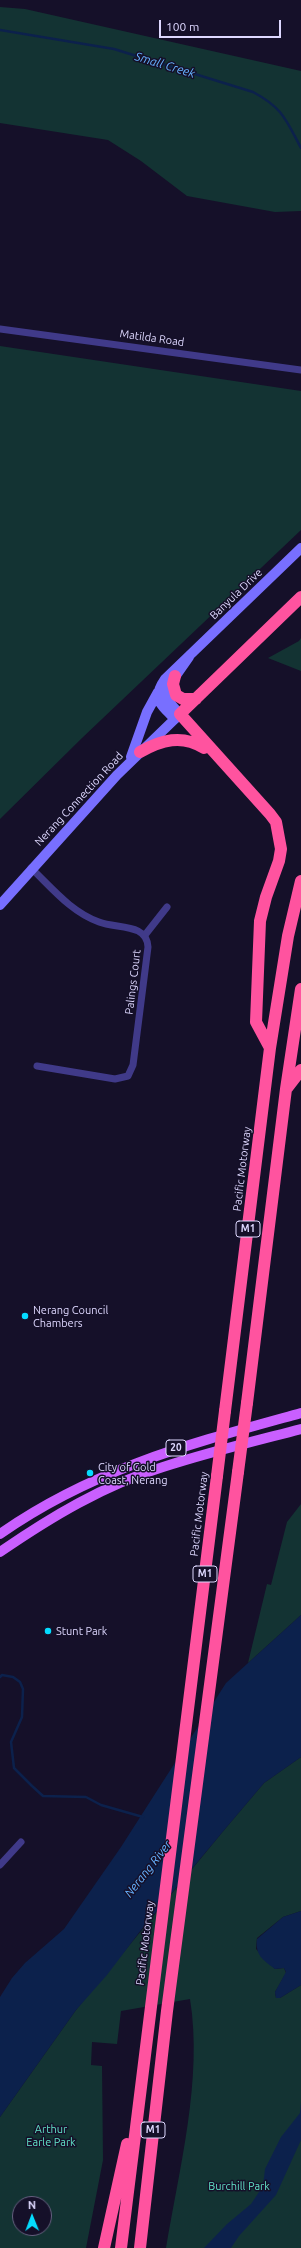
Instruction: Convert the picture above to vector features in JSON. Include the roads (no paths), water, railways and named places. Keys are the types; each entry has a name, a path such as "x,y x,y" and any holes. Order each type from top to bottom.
{"highway":[{"path":"178,717 301,598"},
{"path":"175,676 173,684 176,695 183,699 196,699"},
{"path":"178,717 204,748"},
{"path":"178,717 218,757 276,822 279,836 279,861 266,896 260,936 256,1022 270,1048"},
{"path":"140,752 157,744 172,740 189,741 218,757"},
{"name":"Pacific Motorway","path":"120,2248 270,1048 288,936 301,881"},
{"name":"M1","path":"140,2248 167,2011 211,1665 247,1403 286,1089 301,989"},
{"path":"286,1089 301,1070"},
{"path":"104,2248 140,2088"}],"main road":[{"name":"Banyula Drive","path":"126,766 137,745 147,712 164,679 189,657 301,548"},
{"name":"Banyula Drive","path":"178,717 167,697 168,687 189,657"},
{"path":"158,692 162,706 178,717"},
{"name":"Nerang Connection Road","path":"0,905 31,868 126,766 178,717"},
{"name":"20","path":"0,1534 57,1498 126,1466 177,1447 301,1413"},
{"name":"20","path":"1,1548 63,1510 115,1486 162,1467 301,1429"}],"street":[{"name":"Matilda Road","path":"0,328 301,370"},
{"name":"Palings Court","path":"31,868 84,916 106,925 141,931 148,938 133,1065 128,1076 116,1079 37,1066"},
{"path":"144,935 167,908"},
{"path":"0,1864 21,1842"}],"water":[{"name":"Nerang River","path":"301,1615 301,1757 264,1783 225,1829 141,1930 107,1975 76,2010 0,2117 0,1997 12,1978 25,1963 64,1929 121,1847 226,1683"},
{"path":"301,1911 301,1985 280,1998 276,1998 275,1992 286,1972 284,1968 275,1969 261,1957 257,1949 257,1939 283,1917"},
{"path":"301,2102 301,2140 276,2195 239,2236 231,2248 204,2248 227,2224 251,2204 263,2186 265,2169 281,2137 300,2113"}],"waterway":[{"name":"Small Creek","path":"0,30 114,49 253,92 277,109 287,122 301,148"},
{"path":"0,1677 2,1675 13,1677 20,1682 23,1689 22,1717 11,1742 14,1768 32,1786 43,1796 86,1797 101,1805 143,1817"}],"place":[{"name":"Nerang Council Chambers","path":"25,1316"},
{"name":"City of Gold Coast, Nerang","path":"90,1473"},
{"name":"Stunt Park","path":"48,1631"}],"park label":[{"name":"Arthur Earle Park","path":"51,2135"},
{"name":"Burchill Park","path":"239,2186"}]}
